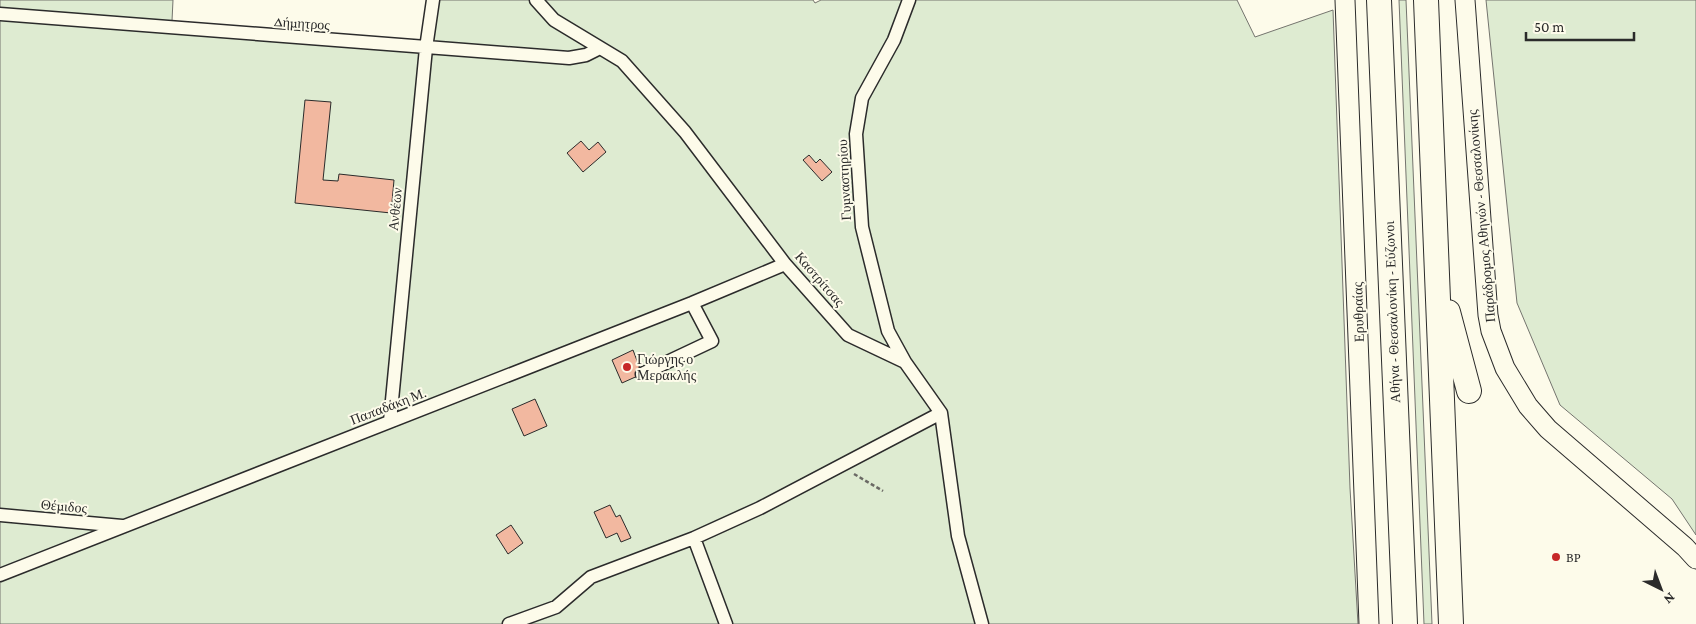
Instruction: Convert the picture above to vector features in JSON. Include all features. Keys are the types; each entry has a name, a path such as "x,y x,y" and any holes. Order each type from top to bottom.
{"highway":[{"name":"Αθήνα - Θεσσαλονίκη - Εύζωνοι","path":"1379,0 1405,624"},
{"path":"1426,0 1451,624"},
{"path":"1437,267 1468,391"}],"main road":[{"name":"Ερυθραίας","path":"1345,0 1369,624"},
{"name":"Παράδρομος Αθηνών - Θεσσαλονίκης","path":"1465,0 1483,274 1491,331 1505,368 1528,406 1548,429 1685,547 1696,559"}],"street":[{"name":"Ανθέων","path":"390,422 426,48 433,0"},
{"name":"Καστρίτσας","path":"536,0 554,20 622,61 644,84 685,132 785,264 848,335 905,362 941,413 958,536 982,624"},
{"name":"Γυμναστηρίου","path":"905,362 888,331 862,227 856,134 862,98 894,40 909,0"},
{"name":"Δήμητρος","path":"0,14 569,58 586,55 600,48"},
{"name":"Παπαδάκη Μ.","path":"0,575 692,303 785,264"},
{"path":"642,374 712,341 692,303"},
{"path":"509,624 556,607 592,577 694,538 760,508 941,413"},
{"name":"Θέμιδος","path":"0,515 126,526"},
{"path":"694,538 726,624"}],"path":[{"path":"841,466 883,491"}],"green space":[{"path":"0,0 173,0 172,21 427,45 434,0 813,0 815,3 821,0 1237,0 1255,37 1333,10 1350,488 1358,624 0,624"},
{"path":"1399,0 1406,0 1432,624 1424,624"},
{"path":"1486,0 1696,0 1696,535 1672,499 1560,405 1517,303"}],"building":[{"path":"305,100 331,102 323,180 338,181 339,174 394,180 391,213 295,203"},
{"path":"581,141 589,150 598,142 606,152 583,172 567,153"},
{"path":"809,155 816,163 820,159 832,172 822,181 803,160"},
{"name":"Γιώργης ο Μερακλής","path":"633,350 642,374 622,383 612,360"},
{"path":"535,399 547,426 524,436 512,409"},
{"path":"610,505 616,517 620,515 631,538 621,542 617,533 606,538 594,512"},
{"path":"511,525 523,543 508,554 496,535"}],"place":[{"name":"Γιώργης ο Μερακλής","path":"627,367"},
{"name":"BP","path":"1556,557"}]}
